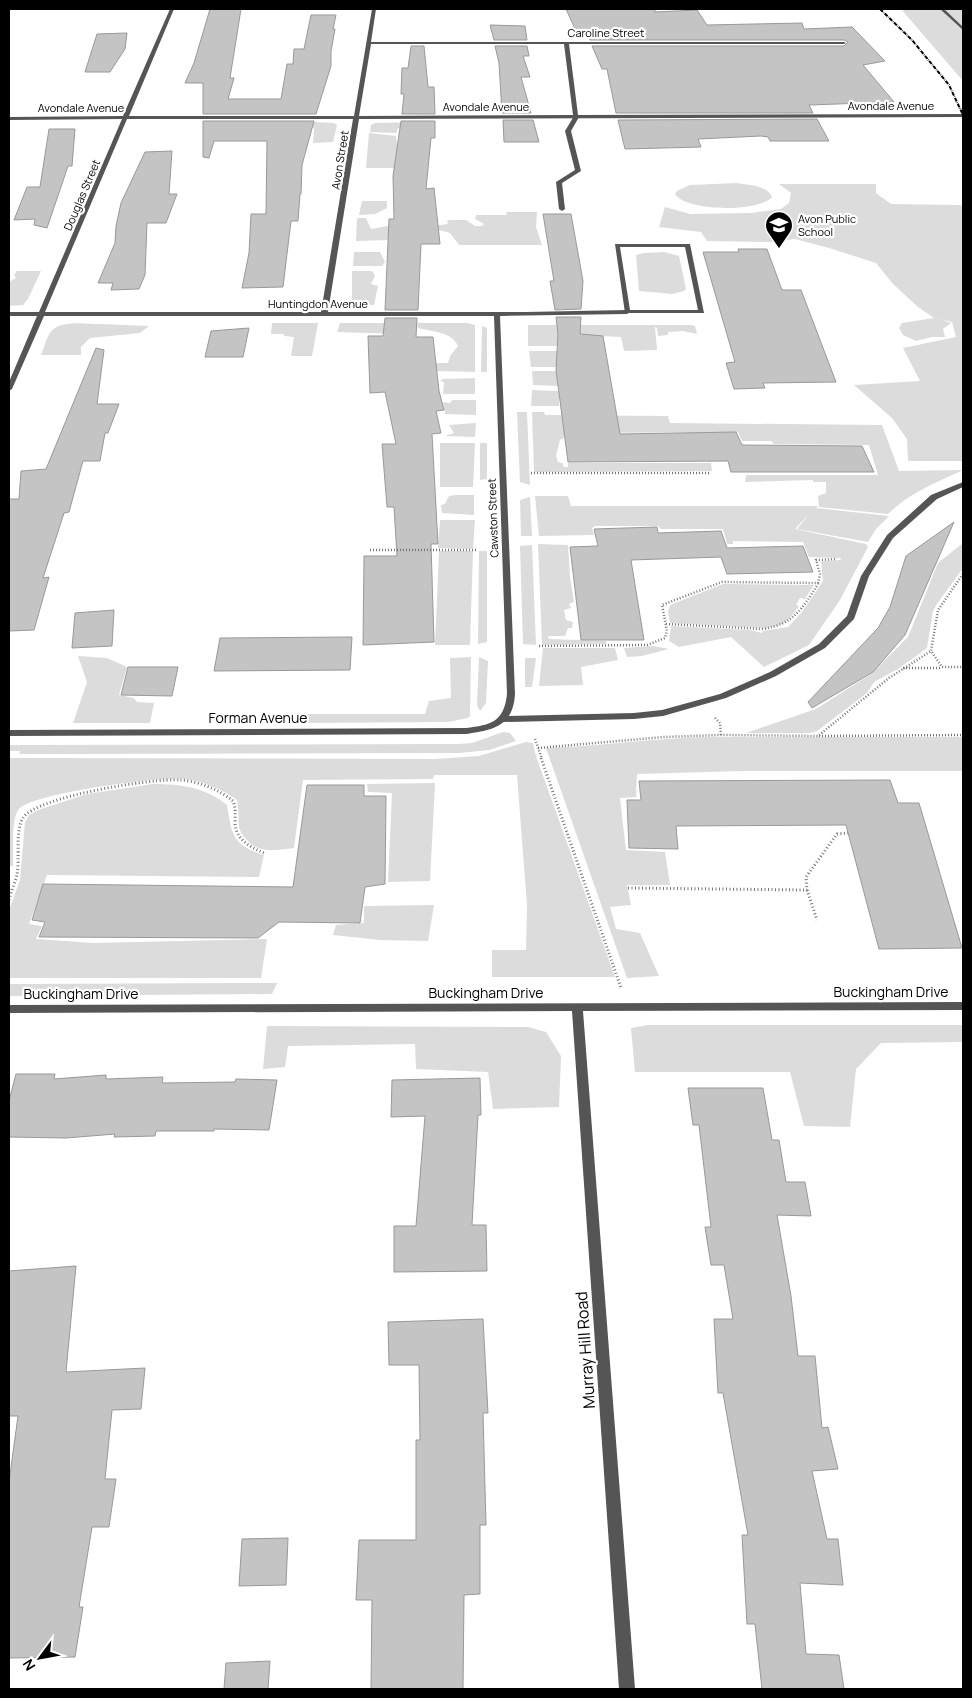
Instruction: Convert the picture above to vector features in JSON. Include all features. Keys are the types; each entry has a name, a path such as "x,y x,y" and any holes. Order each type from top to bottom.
{"street":[{"name":"Douglas Street","path":"9,388 172,9"},
{"name":"Avon Street","path":"324,314 374,9"},
{"path":"942,9 963,30"},
{"name":"Caroline Street","path":"369,43 844,43"},
{"path":"562,209 559,182 578,171 568,131 576,117 566,43"},
{"name":"Avondale Avenue","path":"9,118 963,116"},
{"name":"Huntingdon Avenue","path":"9,314 702,312 688,245 617,245 626,312"},
{"name":"Cawston Street","path":"497,314 511,694 511,701 504,719"},
{"path":"504,719 634,716 663,713 723,696 773,674 822,646 851,617 865,576 890,537 934,497 963,484"},
{"name":"Forman Avenue","path":"9,733 466,731 489,728 504,719"},
{"name":"Buckingham Drive","path":"9,1009 963,1006"},
{"name":"Murray Hill Road","path":"577,1007 627,1689"}],"path":[{"path":"531,473 710,473"},
{"path":"370,550 478,550"},
{"path":"666,624 763,629 784,626 792,620 818,584 820,574 816,560 837,559"},
{"path":"942,668 931,651 938,610 963,574"},
{"path":"539,646 647,645 665,638 666,624 662,605 722,582 818,584"},
{"path":"818,736 903,668 931,651"},
{"path":"903,668 963,667"},
{"path":"504,719 509,732 536,739 619,979 624,1007"},
{"path":"538,748 664,737 721,735 963,735"},
{"path":"9,900 10,892 17,876 23,818 29,810 78,795 135,783 180,780 205,786 231,799 236,810 236,832 245,844 264,853"},
{"path":"817,920 807,890 806,877 837,834 848,833"},
{"path":"628,888 807,890"}],"shaded area":[{"path":"901,9 963,9 963,81"},
{"path":"314,122 334,123 337,125 333,142 313,143 314,128 300,128"},
{"path":"425,122 424,128 398,128 396,133 370,132 371,125 375,123"},
{"path":"369,133 396,136 397,145 420,145 397,168 366,168"},
{"path":"737,183 762,188 770,193 772,197 765,202 753,205 723,208 693,204 682,200 675,194 677,191 690,185"},
{"path":"779,184 876,184 876,193 891,204 961,205 963,209 963,461 908,461 907,439 892,418 854,385 920,381 903,348 956,337 952,322 940,319 951,323 943,329 945,337 932,337 916,341 903,335 899,328 902,323 934,318 918,307 893,284 876,263 795,239 772,242 707,241 701,232 659,227 665,207 690,214 751,213 781,209 789,203 791,193"},
{"path":"362,201 387,201 387,208 375,214 359,215"},
{"path":"506,212 537,212 536,227 542,245 459,245 450,233 439,230 388,231 389,240 356,241 357,218 366,218 371,229 393,225 441,225 448,224 447,221 449,220 466,220 475,226 482,226 484,224 475,219 476,215 507,215"},
{"path":"354,252 380,252 385,262 382,266 353,266"},
{"path":"664,252 679,256 686,289 672,294 639,291 636,255"},
{"path":"17,271 41,271 28,299 23,305 9,306 9,282 16,278 14,275"},
{"path":"352,271 372,271 375,276 371,284 378,286 374,305 354,304 352,300"},
{"path":"272,323 318,323 312,356 291,356 294,337 284,336 284,334 271,334"},
{"path":"340,323 404,323 398,334 337,332"},
{"path":"417,323 467,323 475,325 475,372 434,371 433,363 448,363 450,356 458,346 451,337 435,331 418,328"},
{"path":"66,324 149,326 140,333 90,338 81,347 81,355 41,355 50,333 59,326"},
{"path":"528,325 691,325 695,326 697,334 683,331 668,332 668,335 658,336 657,328 655,327 657,350 624,351 621,337 558,334 558,346 528,346"},
{"path":"482,326 487,328 487,372 481,372"},
{"path":"529,351 557,351 556,367 531,367"},
{"path":"532,371 560,371 559,386 533,385"},
{"path":"475,378 475,394 443,394 444,382 440,381 443,379"},
{"path":"532,390 559,391 559,406 531,406"},
{"path":"452,400 476,400 476,415 445,414 443,402 450,403"},
{"path":"517,412 527,412 530,485 520,482"},
{"path":"532,412 544,412 545,415 668,416 670,423 882,425 899,471 963,470 914,494 888,514 819,507 818,496 826,493 826,482 813,482 813,480 745,482 746,475 878,475 869,445 773,444 772,441 742,441 738,432 572,433 560,440 556,456 558,462 562,463 564,467 568,467 568,463 711,463 712,471 534,472"},
{"path":"476,423 475,437 445,436 454,433 449,425"},
{"path":"440,443 475,443 473,487 440,487"},
{"path":"480,443 487,443 487,479 480,480"},
{"path":"474,495 474,515 442,513 441,505 445,504 449,496"},
{"path":"535,496 568,496 571,506 818,506 816,508 889,516 876,529 868,542 797,529 809,514 795,529 866,544 868,547 840,600 809,645 764,667 731,637 679,647 669,641 671,626 750,630 762,633 763,631 788,627 802,612 823,581 821,561 841,560 840,558 809,557 803,542 733,541 733,544 727,544 723,529 595,526 592,528 594,535 539,536"},
{"path":"530,497 532,536 521,536 520,500"},
{"path":"440,520 475,520 473,549 438,548"},
{"path":"963,543 963,568 933,611 927,648 898,669 874,682 867,693 817,731 810,733 746,733 816,709 871,674 908,637 938,563"},
{"path":"538,544 568,545 574,602 569,604 571,608 564,610 566,620 573,622 572,628 568,628 565,636 548,636 549,639 606,641 606,644 542,645"},
{"path":"532,545 536,645 523,644 520,546"},
{"path":"439,551 473,551 470,645 435,645"},
{"path":"479,551 487,551 487,642 478,644"},
{"path":"723,584 814,585 805,599 800,598 796,605 799,606 792,616 777,626 765,628 670,623 668,612 670,605"},
{"path":"653,646 669,649 642,656 627,657 624,648"},
{"path":"543,648 615,648 618,660 581,667 583,685 539,686"},
{"path":"78,656 107,658 127,667 119,695 134,698 137,702 154,703 150,723 73,723 87,682"},
{"path":"471,657 470,716 468,718 448,722 294,723 286,717 291,714 425,714 429,701 451,698 450,658"},
{"path":"479,657 488,661 486,703 480,711 477,705"},
{"path":"525,658 536,658 532,687 525,687"},
{"path":"503,732 510,733 516,741 489,750 460,753 19,754 20,751 9,751 9,745 458,744 472,743"},
{"path":"702,737 963,737 963,771 743,771 637,774 636,797 620,798 626,850 665,852 670,885 627,885 631,905 610,907 616,929 640,933 659,976 627,978 546,748"},
{"path":"526,742 533,743 615,977 492,977 492,950 526,950 527,905 517,775 434,775 433,779 303,780 294,848 275,850 263,849 252,844 240,831 237,800 205,784 184,779 151,780 74,791 51,796 21,807 15,818 14,825 13,866 9,866 9,758 435,759 479,756"},
{"path":"435,783 430,881 388,882 392,793 368,792 367,784"},
{"path":"153,784 201,790 227,805 230,824 235,838 245,847 264,855 259,877 47,875 29,924 42,926 36,939 93,943 267,939 261,978 9,978 9,910 20,880 25,822 29,815 38,810 87,794"},
{"path":"434,905 428,941 380,940 333,935 336,925 364,923 364,906"},
{"path":"277,983 272,994 9,996 9,984"},
{"path":"648,1025 963,1025 963,1042 881,1043 856,1069 850,1127 804,1126 790,1072 635,1072 631,1028"},
{"path":"267,1026 528,1027 546,1032 561,1056 559,1107 493,1109 488,1072 416,1069 415,1044 288,1046 285,1067 263,1069"}],"building":[{"path":"210,9 241,9 230,78 234,78 228,99 281,99 287,64 293,64 294,49 304,49 311,15 336,15 333,29 335,29 331,51 331,66 316,114 203,114 203,83 185,83 194,63"},
{"path":"566,9 655,9 655,12 697,10 707,25 802,23 804,29 852,27 885,61 863,65 894,102 809,105 813,113 616,113 607,69 602,69 592,46 844,46 848,42 844,40 590,40 587,33 577,33"},
{"path":"490,25 525,26 527,40 494,40"},
{"path":"127,33 125,49 110,72 85,72 97,34"},
{"path":"411,46 424,46 428,87 434,87 435,114 402,114 404,94 401,94 402,68 408,68"},
{"path":"495,46 527,46 529,56 523,56 530,77 521,77 531,113 502,113 499,63"},
{"path":"817,119 829,141 770,141 768,137 761,136 698,139 701,147 625,149 618,120"},
{"path":"503,120 533,120 539,142 504,142"},
{"path":"203,121 314,121 302,165 298,221 291,221 283,287 242,288 249,253 251,214 266,214 267,141 214,141 209,158 203,157"},
{"path":"401,121 435,121 435,138 431,138 426,189 434,188 440,244 421,244 418,310 385,310 389,219 394,219 393,176"},
{"path":"49,129 75,129 72,166 68,166 47,228 34,225 35,219 14,220 27,187 40,187"},
{"path":"172,151 169,194 177,194 166,223 147,223 145,275 139,289 111,290 113,283 98,283 115,243 116,226 121,203 145,152"},
{"path":"543,214 571,214 583,281 581,309 555,310 550,281 554,281"},
{"path":"738,249 767,249 782,290 801,290 836,382 763,383 765,388 734,389 726,363 735,362 703,252 739,252"},
{"path":"556,317 581,317 580,334 603,336 620,434 736,432 742,445 862,446 874,472 731,472 728,461 568,462 556,370 558,334"},
{"path":"385,318 417,318 416,337 433,337 439,391 444,410 436,411 441,433 432,434 438,544 431,544 434,642 363,645 364,556 397,556 394,507 387,507 382,444 396,444 385,392 370,393 368,336 383,336"},
{"path":"249,328 243,357 205,357 211,331"},
{"path":"96,348 104,350 97,404 119,404 108,433 105,433 100,461 83,461 69,512 64,513 43,578 49,577 34,630 9,631 9,499 19,499 21,471 46,469"},
{"path":"954,522 905,635 873,672 812,708 808,702 878,628 890,607 906,556"},
{"path":"657,527 658,533 721,531 727,548 803,546 813,572 727,574 721,557 631,560 644,640 581,640 570,547 598,546 594,529"},
{"path":"114,610 112,646 72,648 75,613"},
{"path":"352,637 350,670 214,671 220,638"},
{"path":"128,667 178,667 172,696 121,695"},
{"path":"890,780 898,803 919,803 962,948 879,949 846,825 676,826 678,849 629,848 627,800 641,800 639,781"},
{"path":"307,785 364,785 364,796 386,796 385,884 365,887 360,923 279,922 258,938 39,937 45,922 32,920 43,884 293,887"},
{"path":"16,1074 55,1074 54,1079 106,1075 106,1079 163,1077 162,1083 235,1082 236,1079 277,1080 269,1130 156,1131 155,1136 114,1137 115,1134 66,1138 9,1137 9,1101"},
{"path":"480,1078 481,1115 478,1115 472,1225 486,1225 487,1271 394,1272 394,1226 416,1226 425,1116 391,1117 392,1080"},
{"path":"688,1088 763,1088 772,1140 779,1140 786,1182 805,1182 811,1216 777,1215 791,1296 798,1356 815,1356 822,1428 828,1427 838,1469 812,1471 827,1539 838,1539 843,1585 800,1583 806,1654 839,1655 844,1689 762,1689 755,1624 747,1624 742,1535 748,1535 723,1393 718,1393 714,1319 733,1319 724,1265 711,1265 705,1227 711,1227 699,1125 693,1125"},
{"path":"76,1266 66,1372 145,1368 141,1409 112,1410 105,1479 116,1479 109,1527 92,1527 79,1607 83,1607 75,1657 9,1658 9,1482 18,1416 9,1416 9,1271"},
{"path":"483,1319 488,1413 483,1413 486,1525 480,1525 480,1594 464,1595 463,1689 371,1689 372,1600 356,1600 359,1540 416,1540 416,1440 420,1440 419,1365 389,1365 388,1322"},
{"path":"288,1538 286,1585 239,1586 242,1539"},
{"path":"270,1661 268,1689 224,1689 226,1663"}],"railway":[{"path":"880,9 912,40 949,85 963,115"}],"place":[{"name":"Avon Public School","path":"779,249"}]}
